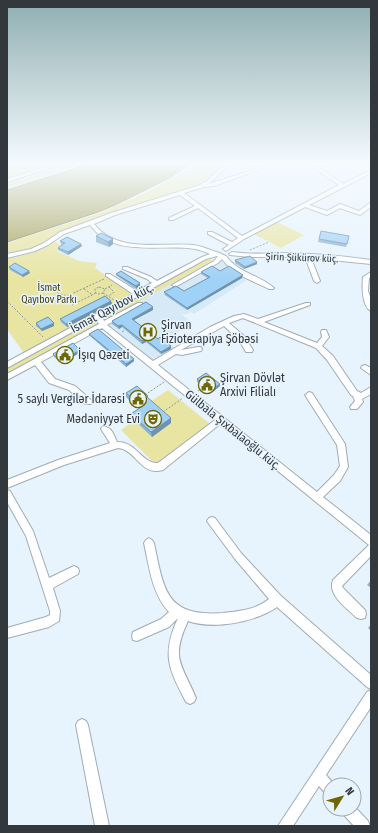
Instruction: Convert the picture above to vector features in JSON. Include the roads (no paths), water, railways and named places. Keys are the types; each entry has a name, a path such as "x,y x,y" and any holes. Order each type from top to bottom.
{"street":[{"path":"7,256 33,250 62,233 113,214 149,203"},
{"path":"194,203 242,238"},
{"path":"226,249 242,238 308,203"},
{"path":"304,205 327,213 340,206 360,213 371,204"},
{"path":"171,219 198,206"},
{"path":"91,223 92,226 103,236 124,244 141,247 195,247 221,256 230,256 232,254 231,250 219,250 221,256 228,262 271,288"},
{"path":"210,233 232,244"},
{"name":"Şirin Şükürov küç.","path":"232,254 248,256 307,256 371,262"},
{"path":"175,285 216,262 221,256"},
{"name":"İsmət Qayıbov küç.","path":"7,365 204,258 221,256"},
{"path":"307,256 317,281"},
{"path":"126,268 149,278 157,284"},
{"path":"371,274 366,277 365,291 371,309"},
{"path":"109,276 137,294"},
{"name":"İsmət Qayıbov küç.","path":"7,377 140,304"},
{"path":"258,322 265,318 308,304"},
{"name":"Gülbala Şıxbalaoğlu küç.","path":"98,316 102,324 371,541"},
{"path":"152,365 240,316 318,346 330,358 354,394 357,395 359,402 354,407"},
{"path":"225,323 242,338 249,350"},
{"path":"318,346 326,337 324,332"},
{"path":"176,351 182,353 198,349"},
{"path":"36,361 52,381 72,388 88,402"},
{"path":"357,395 367,394 371,390"},
{"path":"309,395 341,444 344,467 337,478 317,497"},
{"path":"7,484 58,464 115,446 127,447 150,466 155,468 160,467 220,420"},
{"path":"105,429 115,446"},
{"path":"7,494 30,534 55,611 55,617 49,622 7,633"},
{"path":"212,521 238,556 277,600 371,684"},
{"path":"149,542 158,582 168,603 181,614 194,618 215,619 252,615 263,610 277,600"},
{"path":"360,614 338,591 337,584 371,549"},
{"path":"47,585 74,571"},
{"path":"137,636 162,625 181,614"},
{"path":"181,614 173,648 175,669 190,698"},
{"path":"285,826 371,696"},
{"path":"82,725 102,826"},
{"path":"319,776 322,779"},
{"path":"355,817 363,826"}],"place":[{"name":"Şirvan Fizioterapiya Şöbəsi","path":"148,332"},
{"name":"İşıq Qəzeti","path":"65,355"},
{"name":"Şirvan Dövlət Arxivi Filialı","path":"207,385"},
{"name":"5 saylı Vergilər İdarəsi","path":"138,399"},
{"name":"Mədəniyyət Evi","path":"153,419"}],"park label":[{"name":"İsmət Qayıbov Parkı","path":"49,292"}]}
